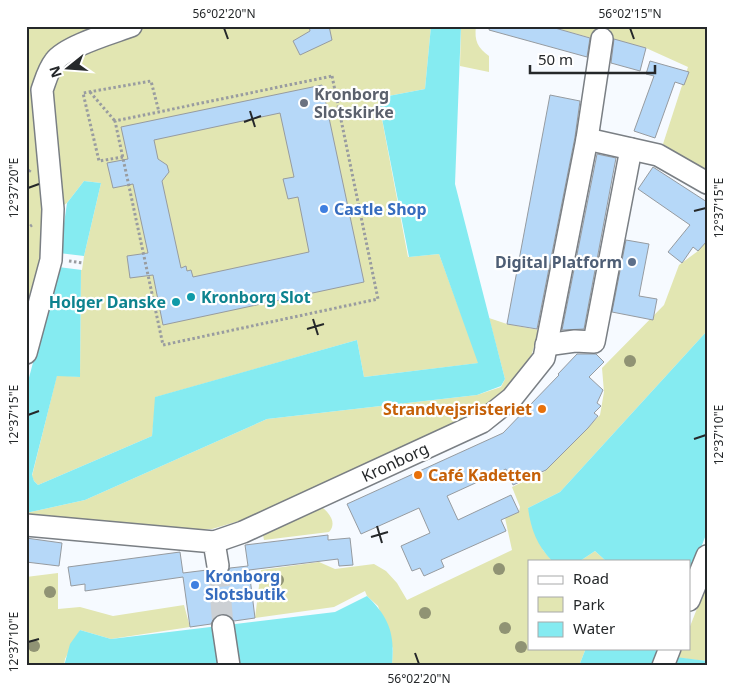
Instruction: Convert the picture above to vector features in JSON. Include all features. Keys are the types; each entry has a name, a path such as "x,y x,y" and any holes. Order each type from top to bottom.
{"street":[{"path":"26,353 51,260 53,209 42,90 48,71 56,58 74,48 131,26"},
{"name":"Kronborg","path":"214,542 243,532 482,422 512,398 544,358 587,139 602,39"},
{"path":"587,139 658,155 707,183"},
{"path":"546,345 575,341 594,342 631,149"},
{"path":"26,525 214,542 218,566"},
{"path":"690,598 707,556"},
{"path":"223,626 229,666"}],"path":[{"path":"90,92 116,121 164,345 378,299 332,76 116,121"},
{"path":"123,156 99,162 83,93 150,81 159,112"},
{"path":"26,229 32,225"}],"green space":[{"path":"28,26 431,26 425,89 378,98 408,257 439,254 479,363 364,377 357,340 156,397 152,436 38,485 32,476 57,375 80,377 81,269 101,183 84,181 67,203 48,216 26,325 26,28"},
{"path":"461,26 476,26 478,44 489,56 489,72 460,66"},
{"path":"548,26 707,26 707,171 663,144 688,67 646,48 610,38 595,39"},
{"path":"707,240 707,331 560,492 528,508 543,550 551,560 528,560 528,650 585,650 579,666 387,666 392,664 393,649 378,606 367,596 365,591 334,607 255,618 261,570 319,562 335,569 374,564 386,571 397,583 407,600 512,550 505,518 519,512 520,507 512,487 544,472 600,415 604,392 602,368 664,305 679,265 698,251"},
{"path":"489,318 507,324 539,330 530,360 509,388 481,411 256,516 212,529 175,531 26,519 26,513 85,500 267,419 477,395 501,387 505,379"},
{"path":"322,507 330,516 332,522 329,532 264,540 263,535"},
{"path":"595,551 605,560 582,560"},
{"path":"58,573 58,609 80,607 113,616 184,605 190,627 111,639 80,630 65,659 64,666 26,666 26,577"},
{"path":"707,583 707,661 678,658 681,650 690,650 690,626"}],"water":[{"path":"431,26 461,26 455,184 505,379 501,386 477,395 267,419 85,500 26,513 26,389 57,272 67,203 84,181 101,183 81,269 80,377 57,376 32,475 38,485 152,436 155,397 357,340 364,377 478,363 439,254 409,257 378,98 425,89"},
{"path":"707,331 707,532 690,576 690,560 605,560 595,551 582,560 551,560 542,549 536,537 528,508 560,492"},
{"path":"367,596 381,611 389,627 393,653 392,664 387,666 64,666 70,644 80,630 111,639 335,612"},
{"path":"585,650 661,650 660,655 707,661 707,666 579,666"}],"pier":[{"path":"59,253 84,256 82,270 58,267"}],"building":[{"path":"309,26 329,26 332,40 300,55 293,41 310,31"},
{"path":"490,26 548,26 590,38 587,57 489,30"},
{"path":"614,39 646,48 640,71 611,63"},
{"path":"650,61 689,72 684,85 675,82 655,138 634,131 654,76 646,74"},
{"path":"322,85 364,282 163,325 153,275 130,278 127,256 148,253 133,184 113,188 107,163 128,159 121,127","holes":["280,113 294,177 283,179 288,199 298,197 309,252 193,277 191,270 187,271 186,266 181,268 162,181 169,172 167,165 158,159 154,140"]},
{"path":"550,95 580,101 575,137 537,329 507,324"},
{"path":"597,154 616,158 584,329 562,330"},
{"path":"653,167 707,202 707,241 698,251 693,247 682,263 668,252 690,225 638,189"},
{"path":"626,240 649,244 639,296 657,299 653,320 612,312"},
{"path":"577,354 596,354 604,362 589,377 603,390 597,403 601,406 594,413 598,416 588,428 546,470 513,485 506,469 447,496 458,520 511,495 519,512 501,520 506,531 441,560 444,567 424,576 420,568 412,571 401,546 430,533 419,508 361,534 347,504 503,433"},
{"path":"328,535 328,540 350,538 353,565 339,566 338,559 249,570 255,618 234,621 228,615 222,614 215,617 211,624 190,627 183,577 85,591 85,584 71,586 68,567 180,552 183,573 207,570 213,577 221,578 226,575 230,568 248,566 245,545"},
{"path":"26,538 62,543 59,566 26,562"}],"tunnel":[{"path":"218,566 223,626"}],"place":[{"name":"Kronborg Slotskirke","path":"304,103"},
{"name":"Castle Shop","path":"324,209"},
{"name":"Digital Platform","path":"632,262"},
{"name":"Kronborg Slot","path":"191,297"},
{"name":"Holger Danske","path":"176,302"},
{"name":"Strandvejsristeriet","path":"542,409"},
{"name":"Café Kadetten","path":"418,475"},
{"name":"Kronborg Slotsbutik","path":"195,585"}]}
